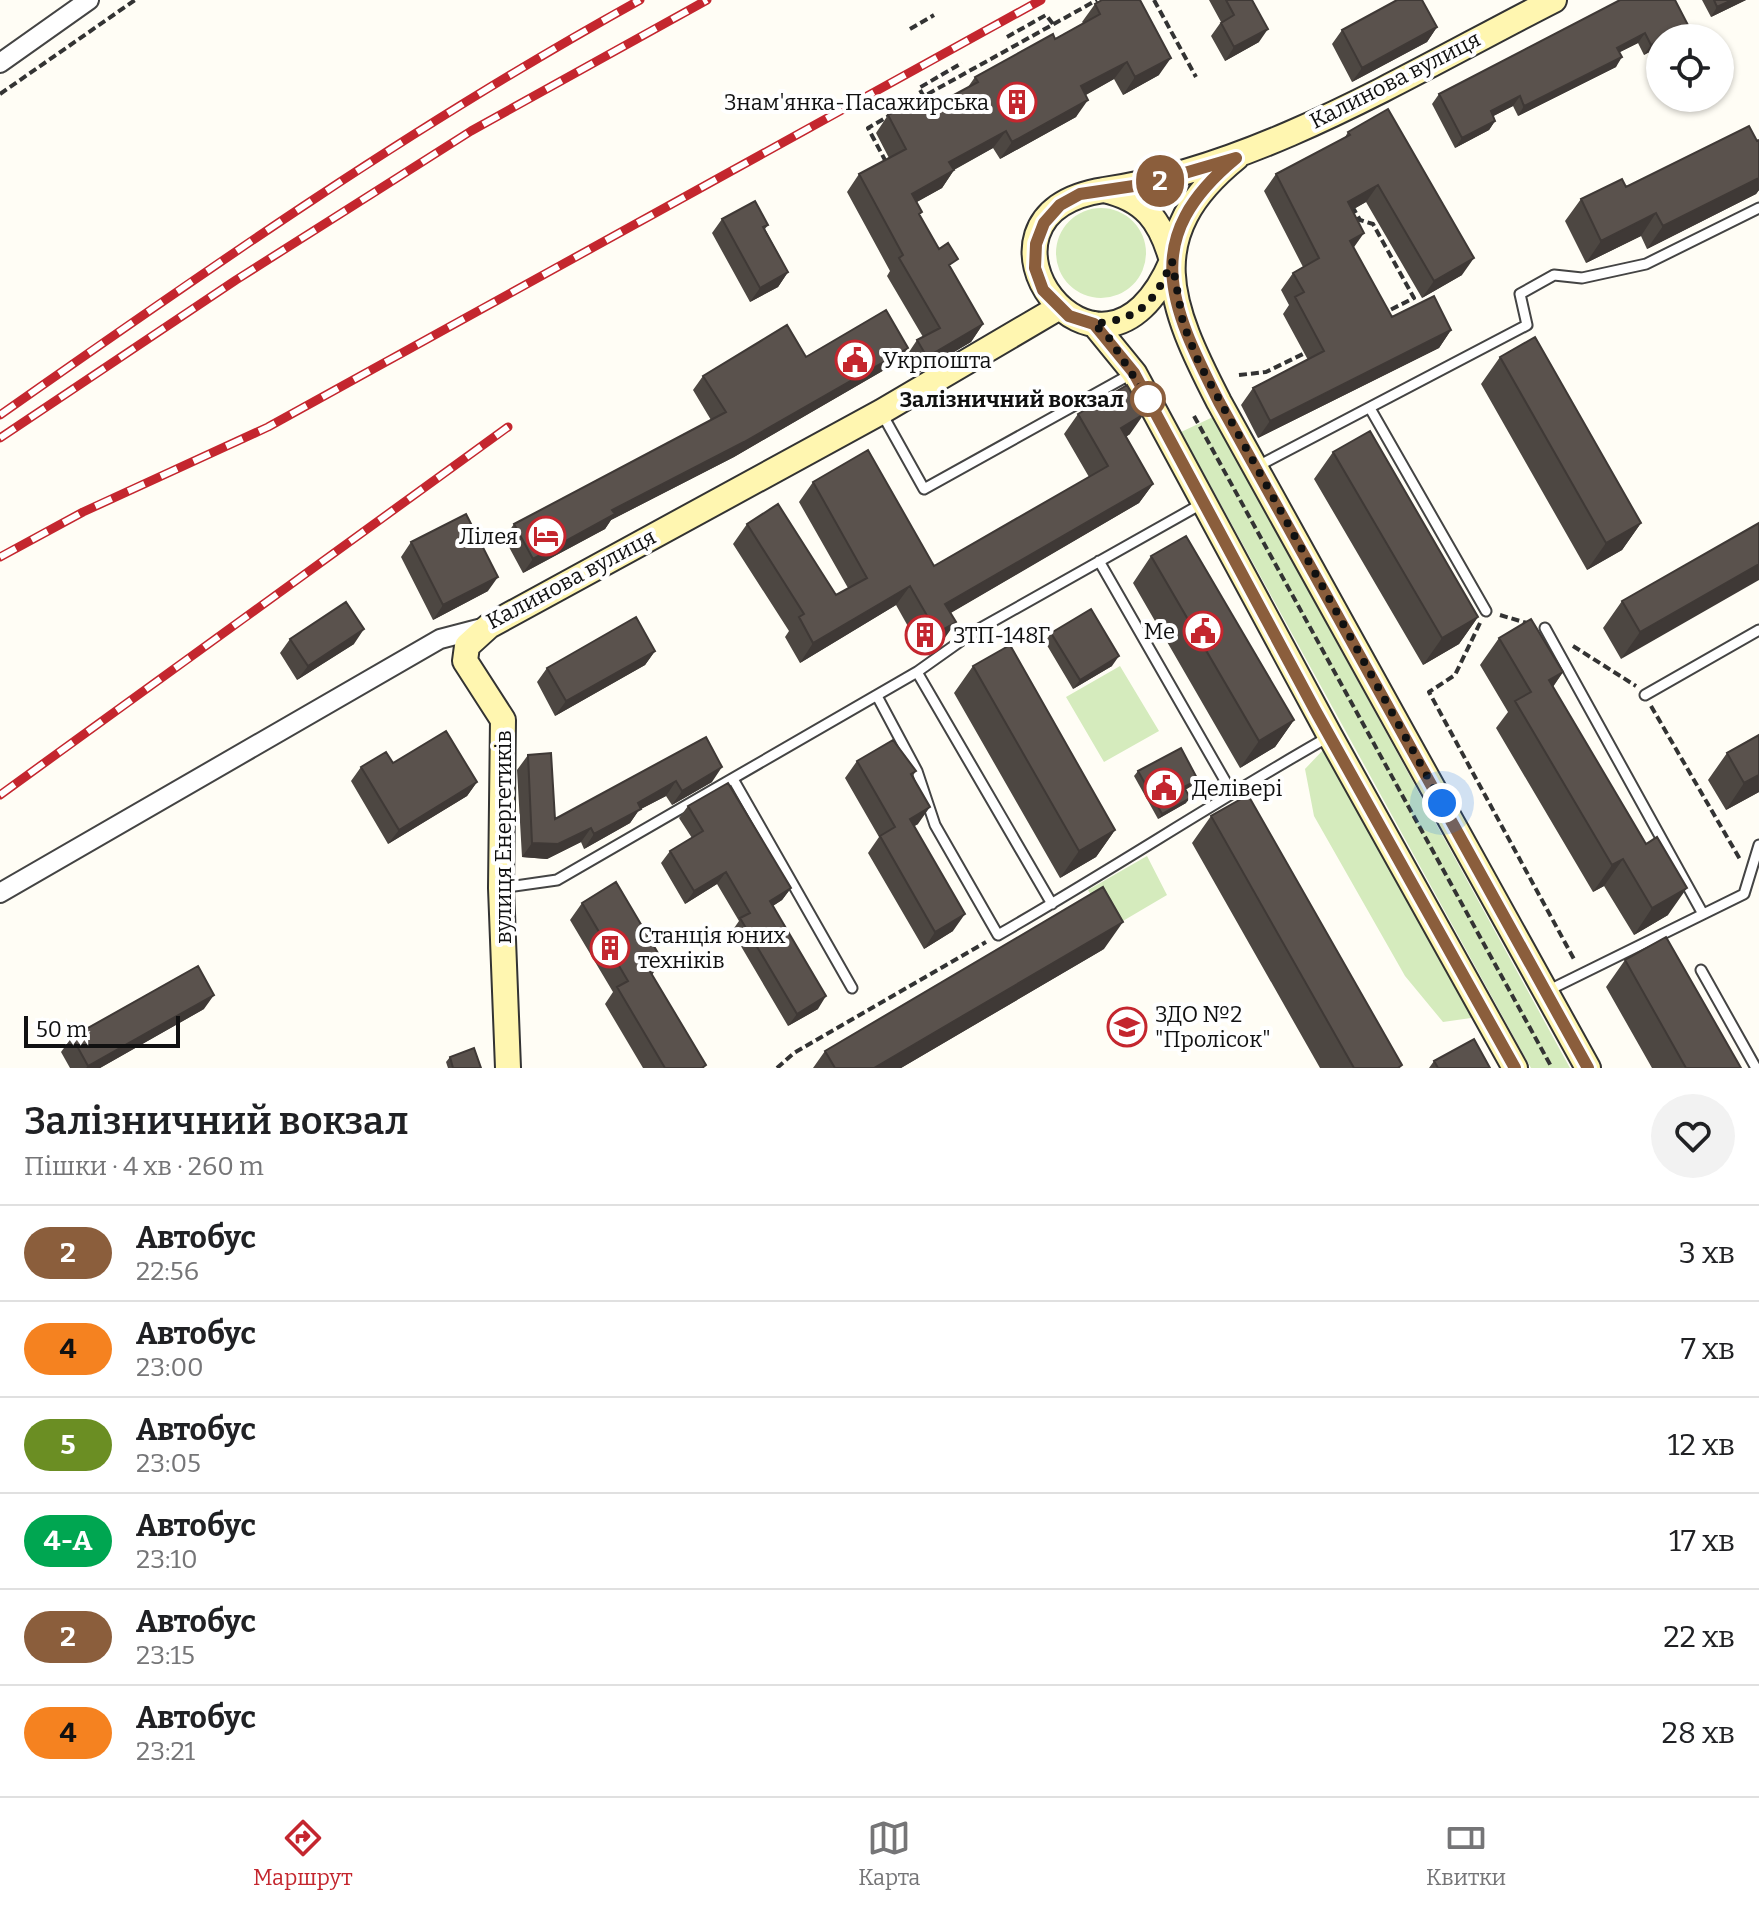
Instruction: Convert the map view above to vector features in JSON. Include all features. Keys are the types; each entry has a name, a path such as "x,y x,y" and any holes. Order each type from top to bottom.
{"street":[{"path":"0,63 89,0"},
{"name":"Калинова вулиця","path":"1236,158 1554,0"},
{"path":"1236,158 1207,182 1190,203 1180,223 1172,261 1160,290 1150,303 1125,320 1094,324 1081,321 1058,308 1043,290 1035,268 1040,233 1060,205 1080,194 1147,184 1236,158"},
{"path":"1104,190 1123,194 1141,204 1156,218 1172,261 1183,323 1199,363 1588,1068"},
{"name":"Калинова вулиця","path":"0,893 440,639 489,626 881,412 1058,308"},
{"path":"1094,324 1134,373 1330,736 1515,1068"},
{"name":"вулиця Енергетиків","path":"489,626 467,646 465,661 503,720 501,888 508,1068"}],"lane":[{"path":"1534,339 1527,325 1520,294 1554,275 1582,278 1646,264 1759,208"},
{"path":"1256,467 1371,410 1527,325"},
{"path":"881,412 924,489 1134,373"},
{"path":"1371,410 1486,611"},
{"path":"501,888 557,880 877,696 972,633 1203,503"},
{"path":"1099,561 1231,791"},
{"path":"1545,628 1703,914"},
{"path":"1645,695 1759,630"},
{"path":"917,672 1052,904"},
{"path":"877,696 917,771 935,825 998,935 1231,791 1330,736"},
{"path":"733,779 852,988"},
{"path":"1547,991 1744,894 1759,845"},
{"path":"1701,970 1756,1068"}],"path":[{"path":"0,94 135,0"},
{"path":"912,103 1097,0"},
{"path":"1154,0 1196,77"},
{"path":"910,29 934,15"},
{"path":"1007,37 1046,15 1053,24"},
{"path":"924,97 919,88 962,63"},
{"path":"888,166 868,128 901,109"},
{"path":"1345,193 1360,220 1373,224 1414,298 1374,318"},
{"path":"1239,375 1266,372 1320,345"},
{"path":"1194,416 1552,1068"},
{"path":"1582,974 1429,692 1455,675 1486,611 1545,628 1645,695 1749,875"},
{"path":"777,1068 794,1053 998,935"}],"green space":[{"path":"1101,208 1126,216 1138,228 1146,253 1138,278 1126,290 1101,298 1076,290 1064,278 1056,253 1064,228 1076,216"},
{"path":"1213,417 1570,1068 1531,1068 1181,432"},
{"path":"1120,666 1159,731 1104,762 1066,697"},
{"path":"1323,750 1478,1017 1443,1022 1405,976 1314,816 1305,769"},
{"path":"1147,856 1167,895 1111,928 1088,890"}],"building":[{"path":"1102,0 1140,0 1171,58 1135,77 1127,62 1081,86 1088,100 1012,142 1006,131 949,162 954,170 912,194 922,212 919,214 939,249 948,243 958,259 949,265 983,324 927,357 917,340 940,328 899,258 903,255 859,174 906,149 888,115 920,98 926,110 978,82 975,77 1053,34 1055,39 1100,14 1095,4"},
{"path":"1226,0 1252,0 1268,29 1234,47 1221,23 1234,15"},
{"path":"1397,0 1422,0 1437,27 1362,68 1342,30"},
{"path":"1620,0 1675,0 1687,24 1646,24 1646,35 1617,48 1622,57 1524,106 1520,96 1491,111 1495,121 1462,138 1439,94"},
{"path":"1714,0 1732,0 1717,7"},
{"path":"1388,109 1474,258 1434,281 1378,185 1348,202 1364,233 1350,241 1392,317 1434,296 1451,330 1270,421 1253,388 1324,351 1295,297 1304,292 1293,273 1319,258 1276,174 1350,135 1348,132"},
{"path":"1749,126 1759,140 1759,178 1663,226 1656,213 1601,241 1581,199 1622,179 1626,187"},
{"path":"755,201 768,225 763,227 788,272 760,288 722,219"},
{"path":"886,310 908,348 744,442 612,510 615,514 533,559 514,524 726,412 703,376 787,325 806,357"},
{"path":"1535,337 1641,523 1606,543 1500,357"},
{"path":"1127,385 1144,414 1121,428 1153,484 945,604 956,622 937,633 910,586 813,643 799,617 804,614 747,524 778,504 836,595 867,578 813,482 868,450 934,566 1108,466 1078,414"},
{"path":"1370,431 1478,617 1442,638 1333,452"},
{"path":"466,514 498,577 443,605 411,542"},
{"path":"1759,523 1759,564 1640,632 1622,601"},
{"path":"1186,536 1294,720 1259,741 1151,556"},
{"path":"346,602 364,629 308,666 290,639"},
{"path":"1091,609 1119,656 1080,680 1051,633"},
{"path":"636,617 655,651 566,701 547,668"},
{"path":"1531,619 1563,672 1549,680 1646,844 1657,837 1687,888 1652,908 1623,859 1612,865 1515,701 1531,692 1499,638"},
{"path":"1010,645 1115,830 1079,851 973,666"},
{"path":"446,731 477,782 399,830 361,767 386,752 393,763"},
{"path":"1759,735 1759,775 1744,783 1727,753"},
{"path":"706,737 722,767 682,791 676,781 638,803 641,809 594,834 591,828 558,844 532,843 528,755 551,753 555,819"},
{"path":"893,740 916,771 911,774 930,807 910,819 965,914 935,932 880,836 895,827 857,761"},
{"name":"Делівері","path":"1181,748 1198,780 1184,787 1190,798 1162,814 1138,771"},
{"path":"728,783 791,888 770,901 826,996 797,1014 740,918 750,913 726,872 694,891 670,851 703,831 688,806"},
{"path":"1248,795 1402,1065 1398,1068 1354,1068 1211,816"},
{"path":"616,882 662,960 648,968 706,1065 702,1068 665,1068 617,987 628,981 582,903"},
{"path":"1103,887 1123,922 874,1068 835,1068 825,1051"},
{"path":"1666,937 1741,1068 1686,1068 1625,960"},
{"path":"198,966 214,995 88,1066 72,1037"},
{"path":"1474,1039 1490,1068 1438,1068 1434,1061"},
{"path":"474,1048 481,1068 453,1068 450,1057"}],"railway":[{"path":"0,415 235,252 394,147 640,0"},
{"path":"0,438 236,280 471,131 707,0"},
{"path":"0,557 83,512 268,427 1041,0"},
{"path":"0,795 508,427"}],"bus line":[{"name":"2","path":"1515,1068 1315,710 1134,373 1109,338 1094,324 1069,316 1043,290 1035,268 1036,244 1044,223 1060,205 1080,194 1147,184 1236,158 1207,182 1190,203 1180,223 1172,261 1175,294 1183,323 1219,402 1588,1068"}],"place":[{"name":"Знам'янка-Пасажирська","path":"1017,102"},
{"name":"Укрпошта","path":"855,360"},
{"name":"Залізничний вокзал","path":"1148,399"},
{"name":"Лілея","path":"546,536"},
{"name":"Me","path":"1203,631"},
{"name":"ЗТП-148Г","path":"925,635"},
{"name":"Делівері","path":"1164,788"},
{"name":"Станція юних техніків","path":"610,948"},
{"name":"ЗДО №2 \"Пролісок\"","path":"1127,1027"}],"route":[{"path":"1148,399 1109,338 1094,324 1125,320 1150,303 1160,290 1172,261 1175,294 1199,363 1442,803"}]}
